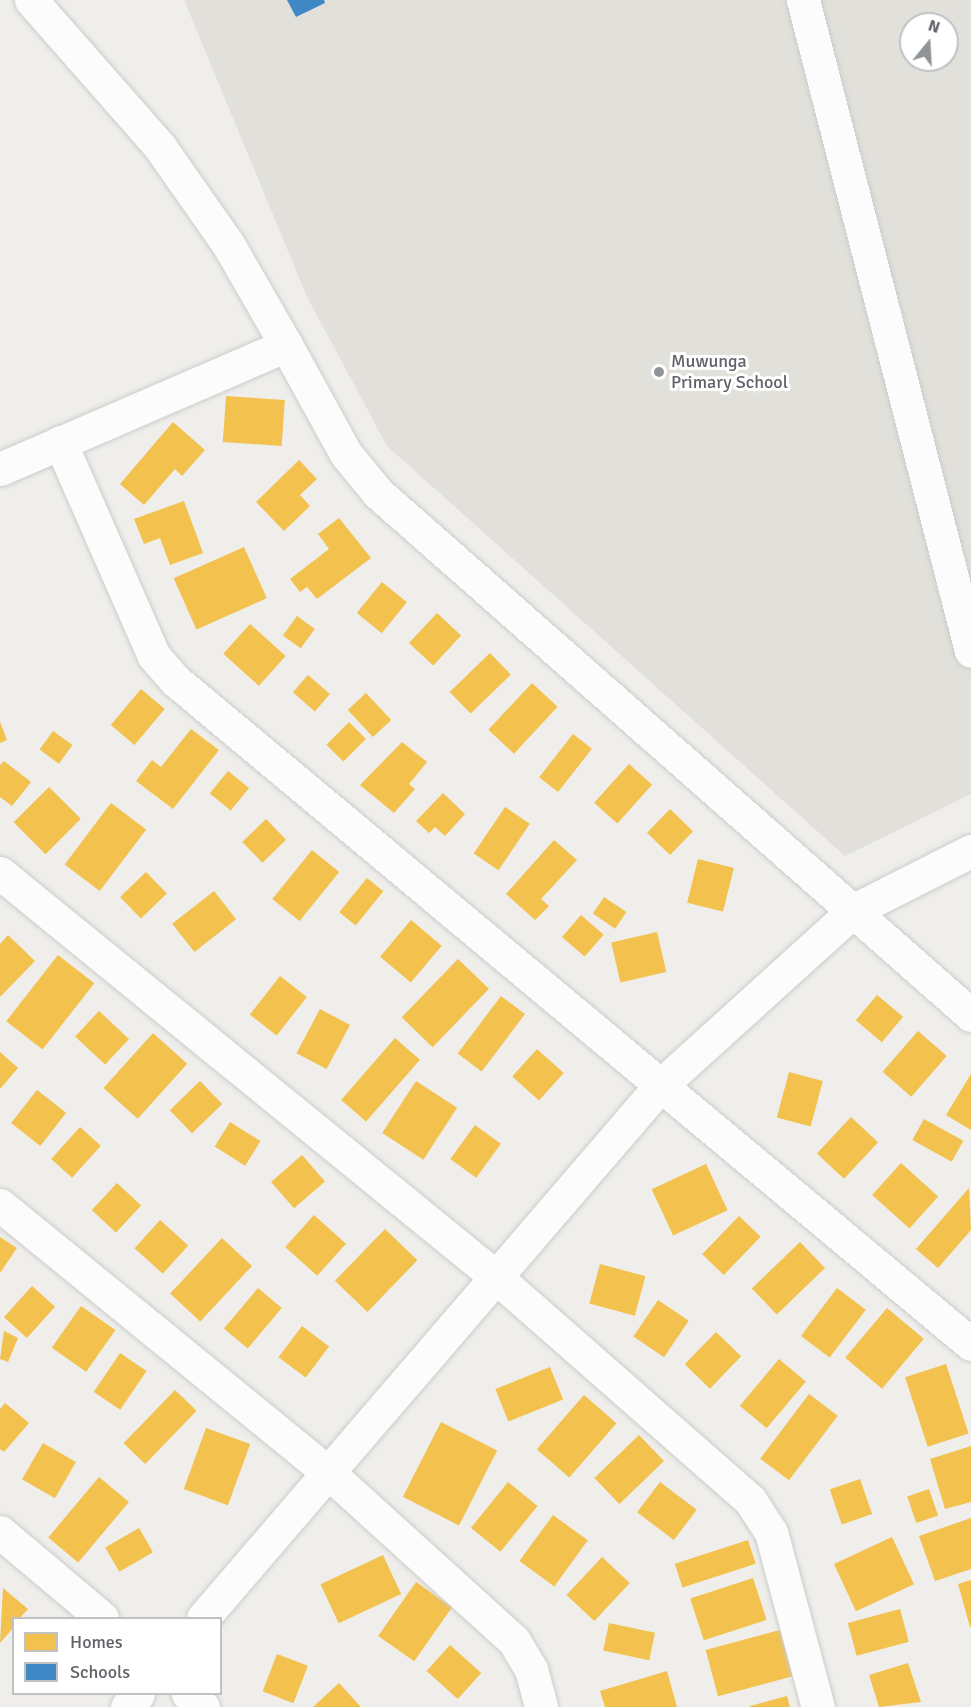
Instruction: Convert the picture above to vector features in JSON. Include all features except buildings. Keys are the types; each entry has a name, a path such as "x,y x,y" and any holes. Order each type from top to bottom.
{"street":[{"path":"31,0 160,147 228,244 346,454 378,493 971,1015"},
{"path":"803,0 971,651"},
{"path":"0,469 286,345"},
{"path":"60,442 154,656 163,668 971,1344"},
{"path":"204,1617 660,1086 854,910 971,851"},
{"path":"0,873 496,1277 764,1516 818,1707"},
{"path":"0,1205 329,1473 514,1641 531,1669 541,1707"},
{"path":"0,1532 101,1617"},
{"path":"127,1707 137,1695"},
{"path":"189,1695 203,1707"}],"shaded area":[{"name":"Muwunga Primary School","path":"184,0 971,0 971,794 845,856 387,446 307,297"}],"place":[{"name":"Muwunga Primary School","path":"659,372"}]}
